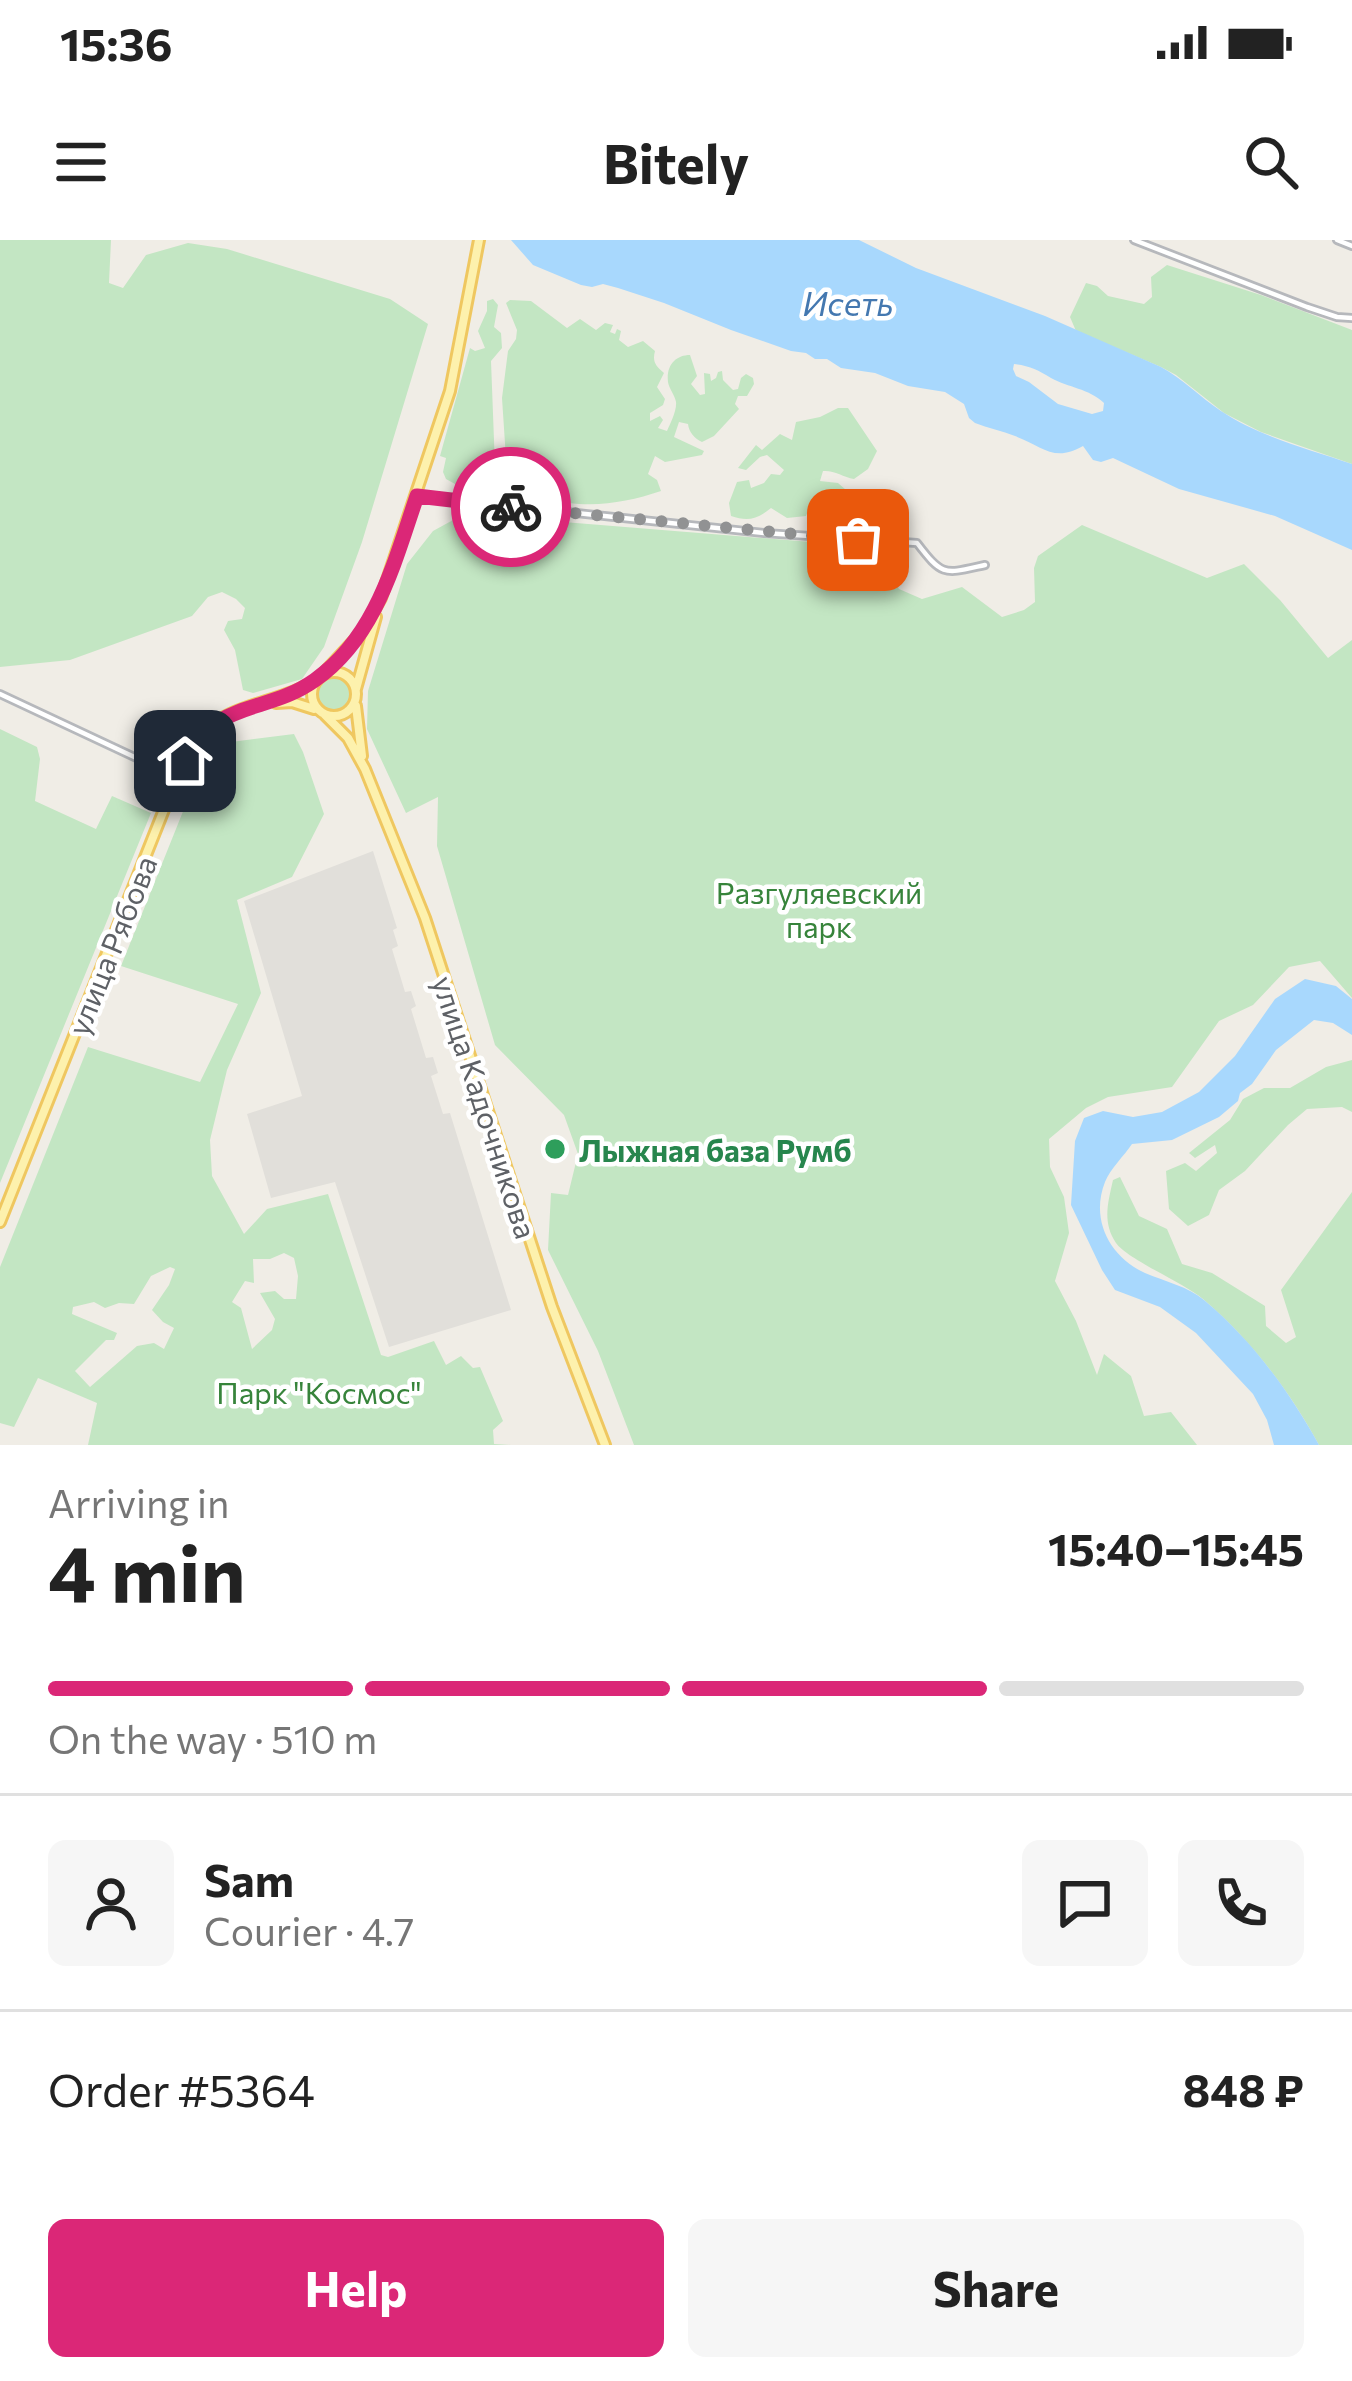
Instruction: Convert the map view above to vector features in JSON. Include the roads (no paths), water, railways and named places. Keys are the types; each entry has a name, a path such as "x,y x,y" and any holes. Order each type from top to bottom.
{"main road":[{"path":"263,704 292,703 335,717 346,714 356,695 381,598 450,391 479,240"},
{"path":"365,769 341,729 313,704 311,693 362,632 381,598"},
{"path":"263,704 332,672 343,674 351,680 356,695 365,769"},
{"name":"улица Рябова","path":"0,1222 177,777 207,728 263,704"},
{"name":"улица Кадочникова","path":"365,769 425,918 552,1307 605,1445"}],"street":[{"path":"1134,240 1307,307 1352,318"},
{"path":"1337,240 1352,246"},
{"path":"417,496 917,543 936,567 951,572 985,566"},
{"path":"0,694 177,777"}],"water":[{"name":"Исеть","path":"511,240 859,240 916,268 1045,316 1161,367 1236,420 1352,464 1352,550 1275,516 1179,489 1113,458 1093,460 1083,446 1056,453 975,423 964,404 945,392 841,368 827,359 791,351 664,303 603,284 581,285 533,265","holes":["1014,364 1092,394 1104,403 1103,411 1092,414 1058,404 1016,376"]},
{"path":"1305,979 1336,986 1352,999 1352,1035 1333,1023 1314,1020 1276,1050 1238,1101 1219,1117 1172,1140 1132,1144 1107,1177 1100,1210 1106,1236 1122,1257 1145,1273 1198,1295 1238,1332 1282,1386 1319,1445 1274,1445 1253,1394 1196,1333 1160,1307 1115,1290 1071,1205 1075,1141 1084,1118 1103,1111 1133,1117 1162,1112 1199,1092 1235,1056 1275,999"}],"place":[{"name":"Лыжная база Румб","path":"555,1149"}],"park label":[{"name":"Разгуляевский парк","path":"819,908"},
{"name":"Парк \"Космос\"","path":"319,1391"}]}
